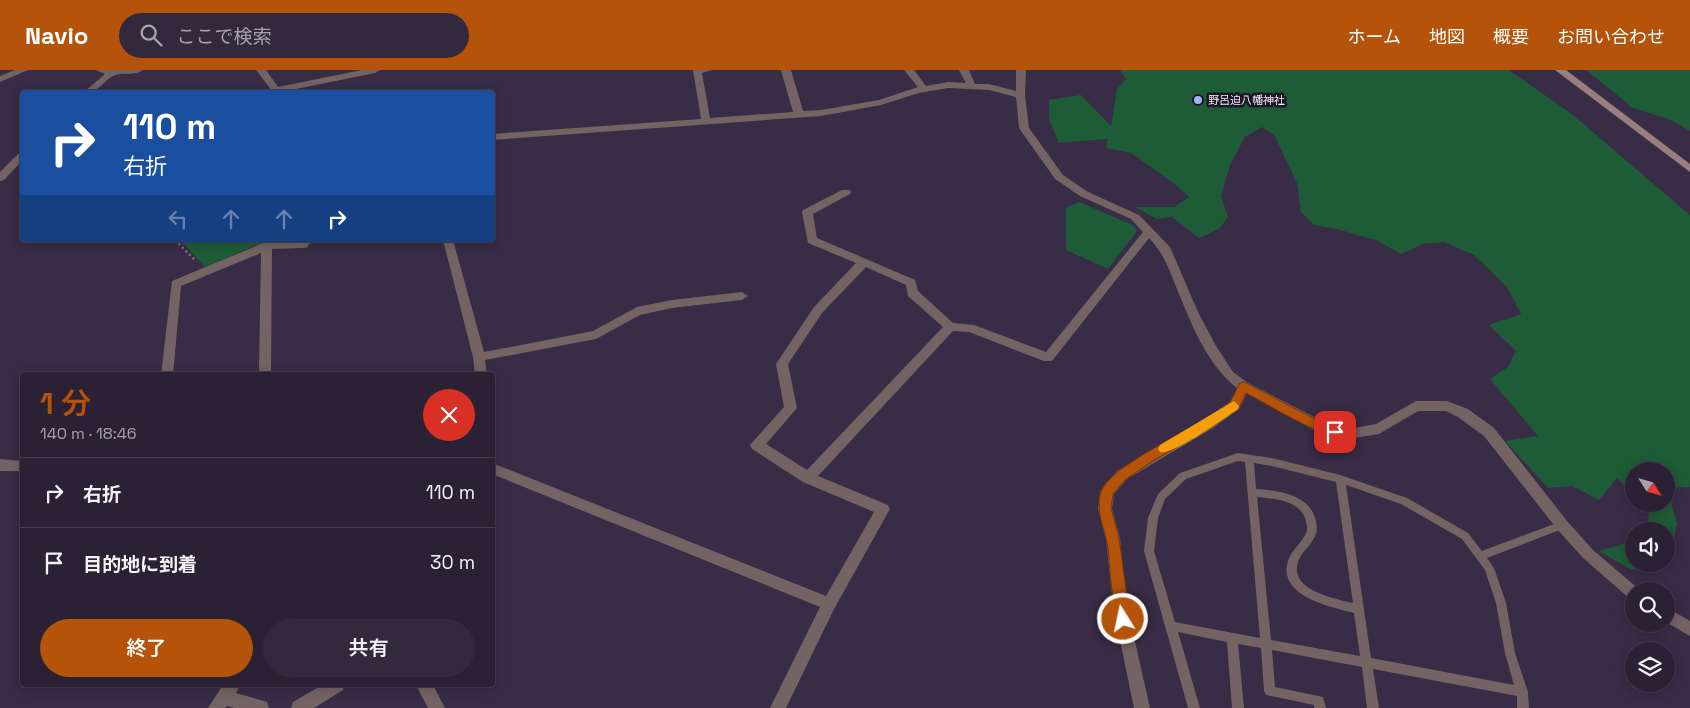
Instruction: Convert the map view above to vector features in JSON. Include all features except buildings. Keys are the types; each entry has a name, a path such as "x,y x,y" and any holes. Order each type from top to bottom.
{"main road":[{"path":"1560,70 1690,169"}],"street":[{"path":"0,79 23,70"},
{"path":"101,70 112,73 138,70"},
{"path":"261,70 275,90"},
{"path":"281,90 376,70"},
{"path":"706,122 696,71 707,70"},
{"path":"786,70 798,115"},
{"path":"909,70 924,89"},
{"path":"964,70 971,85"},
{"path":"1021,70 1020,95 1024,128 1059,177 1084,194 1135,217 1166,250 1192,312 1211,349 1229,376 1317,425 1335,432 1354,433 1379,429 1416,406 1437,404 1455,409 1489,432 1562,525 1588,554 1625,585"},
{"path":"91,90 112,73"},
{"path":"495,137 821,113 881,102 924,89 948,85 989,87 1020,95"},
{"path":"0,178 20,158"},
{"path":"846,192 807,212 812,240 911,283 912,293 950,327 970,328 1048,358 1149,231"},
{"path":"167,372 176,284 267,246 304,244 306,242"},
{"path":"449,242 479,357 481,372"},
{"path":"266,370 267,246"},
{"path":"778,708 829,604 883,509 808,478 757,445 791,408 782,364 818,310 864,262"},
{"path":"479,357 596,335 637,311 672,304 742,296"},
{"path":"808,478 950,327"},
{"path":"1142,708 1120,606 1113,538 1105,508 1107,492 1122,475 1208,424 1235,405 1244,386"},
{"path":"0,465 20,466"},
{"path":"495,469 829,604"},
{"path":"1675,620 1690,629"},
{"path":"298,708 334,687"},
{"path":"425,687 437,708"},
{"path":"224,697 261,708"}],"lane":[{"path":"1194,708 1149,551 1153,518 1161,497 1183,476 1238,457 1272,462 1340,479 1404,501 1465,536 1489,568 1501,603 1510,653 1522,692 1523,708"},
{"path":"1249,459 1254,493 1264,644 1270,690 1319,701 1320,708"},
{"path":"1340,479 1373,708"},
{"path":"1254,493 1271,494 1301,504 1311,515 1312,532 1293,561 1292,573 1297,584 1316,598 1359,610"},
{"path":"1480,556 1562,525"},
{"path":"1170,626 1522,692"},
{"path":"1232,638 1238,708"}],"path":[{"path":"177,242 206,271"}],"green space":[{"path":"1120,70 1509,70 1573,115 1690,215 1690,487 1675,488 1675,462 1625,462 1625,486 1617,478 1599,500 1572,486 1548,488 1505,441 1538,436 1490,379 1508,367 1516,351 1489,325 1521,314 1507,287 1474,255 1444,242 1423,244 1401,254 1378,241 1337,229 1314,225 1301,212 1297,183 1274,135 1262,127 1245,137 1230,165 1221,196 1228,217 1219,229 1199,238 1172,217 1157,219 1134,207 1174,207 1189,197 1172,182 1131,153 1106,148 1108,139 1059,143 1049,120 1049,100 1081,95 1111,126 1117,89 1126,79"},
{"path":"1586,70 1690,70 1690,131 1671,120 1633,108"},
{"path":"1079,202 1133,225 1137,231 1108,269 1066,250 1066,208"},
{"path":"182,242 280,242 251,247 205,267"},
{"path":"1674,512 1677,524 1675,533 1675,522 1648,522 1649,513"},
{"path":"1625,544 1625,566 1599,551"}],"slow traffic":[{"path":"1164,449 1208,424 1234,406"}],"place":[{"name":"野呂迫八幡神社","path":"1198,100"}],"route":[{"path":"1123,619 1113,538 1105,508 1107,492 1122,475 1208,424 1235,405 1244,386 1317,425 1335,432"}]}
